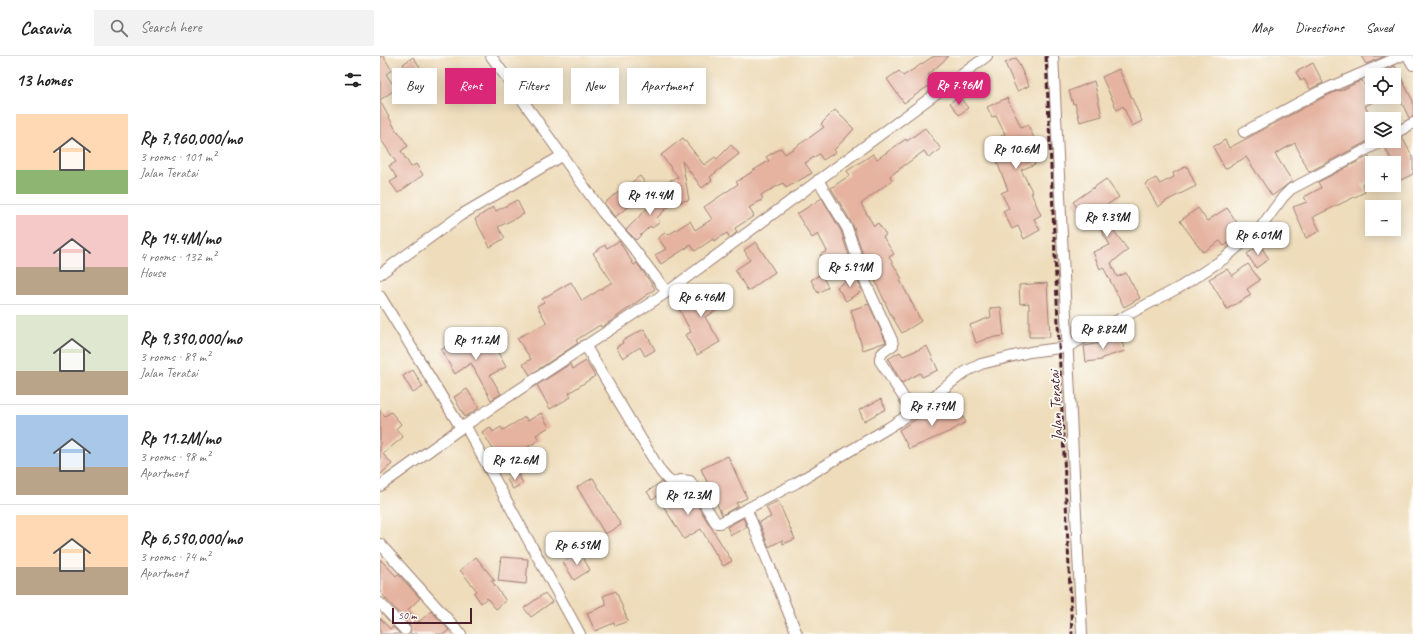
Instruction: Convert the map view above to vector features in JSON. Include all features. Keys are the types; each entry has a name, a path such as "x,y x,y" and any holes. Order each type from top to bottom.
{"street":[{"path":"491,56 603,213 627,240 668,292"},
{"path":"380,486 463,427 585,344 668,292 987,56"},
{"name":"Jalan Teratai","path":"1053,56 1082,634"},
{"path":"1244,132 1319,92 1401,56"},
{"path":"1408,56 1413,65"},
{"path":"1401,130 1413,123"},
{"path":"585,344 648,453 668,480 674,482 680,480 690,481 716,523 746,510 801,480 913,412 959,376 981,364 1030,352 1067,347 1180,287 1225,258 1261,227 1282,197 1291,189 1370,148"},
{"path":"380,274 461,215 562,155"},
{"path":"818,180 847,228 864,279 892,340 893,345 882,353 880,361 913,412"},
{"path":"380,296 463,427 580,634"},
{"path":"746,510 797,634"},
{"path":"380,544 461,634"},
{"path":"380,603 405,630"}],"building":[{"path":"380,56 383,56 392,70 386,74 392,83 392,92 380,100"},
{"path":"934,56 949,56 928,75 933,83 904,103 887,79 899,71 903,76"},
{"path":"1361,56 1385,56 1366,64"},
{"path":"413,57 421,68 406,68 403,64"},
{"path":"1016,58 1029,86 1017,91 1005,63"},
{"path":"1313,63 1323,83 1310,89 1304,79 1301,81 1296,72"},
{"path":"1119,69 1142,121 1132,126 1123,106 1117,110 1102,77"},
{"path":"1401,78 1413,101 1413,117 1409,118 1401,101"},
{"path":"1362,80 1365,86 1365,104 1369,104 1365,106 1368,112 1365,112 1365,143 1309,172 1295,143 1275,154 1292,181 1272,196 1246,157 1225,169 1213,147 1225,140 1229,148 1322,98 1339,90 1340,91"},
{"path":"1094,81 1102,116 1080,122 1075,103 1073,104 1069,91"},
{"path":"959,96 968,108 959,115 950,103"},
{"path":"1007,98 1021,127 1028,125 1034,138 1026,141 1035,164 1021,170 1033,193 1031,193 1041,215 1034,219 1040,230 1024,239 1018,226 1012,229 1003,211 1009,208 1001,193 1008,190 995,157 1007,152 1001,136 1005,134 996,116 992,117 987,107"},
{"path":"380,101 397,132 398,131 408,146 401,151 411,167 416,164 423,175 398,193 390,182 397,178 389,166 396,162 380,138"},
{"path":"835,110 854,129 834,150 836,152 823,160 819,154 805,163 812,173 786,188 783,183 761,195 763,199 749,208 754,216 735,228 737,232 730,238 727,233 714,241 713,239 695,251 691,245 661,264 655,255 666,249 658,238 666,232 668,235 690,221 695,230 712,219 704,207 738,184 736,182 769,161 766,157 781,148 785,154 824,127 821,124"},
{"path":"925,128 941,149 929,158 924,151 890,176 892,180 861,204 874,226 878,223 886,235 883,237 894,254 889,257 902,279 900,280 921,321 902,333 890,313 874,278 876,276 863,254 853,225 831,188 850,175 847,171 873,154 877,159"},
{"path":"683,138 704,165 715,157 717,159 731,145 739,154 710,177 712,180 702,188 682,161 689,200 675,202 672,183 670,180 679,178 661,155"},
{"path":"1401,138 1413,158 1413,174 1401,180 1401,156 1389,156 1385,148 1401,148"},
{"path":"1365,158 1365,183 1362,184 1365,192 1313,217 1320,231 1306,238 1293,207 1307,202 1304,197 1321,188 1318,182"},
{"path":"1187,166 1196,186 1168,200 1158,207 1145,184 1156,178 1160,184 1174,177 1173,173"},
{"path":"640,176 650,190 615,217 604,203"},
{"path":"1106,179 1119,197 1105,206 1115,225 1111,227 1128,250 1111,263 1117,277 1126,273 1140,298 1124,307 1103,267 1100,269 1093,252 1110,245 1092,215 1086,220 1073,202"},
{"path":"664,191 674,201 657,218 660,222 652,228 650,226 636,240 626,230"},
{"path":"822,198 841,231 849,256 827,268 820,255 827,251 818,234 812,238 797,214"},
{"path":"517,200 524,214 498,227 505,238 490,247 475,219 493,207 496,211"},
{"path":"1198,208 1207,221 1227,208 1244,233 1224,246 1220,241 1203,252 1180,221"},
{"path":"619,241 634,265 637,263 655,289 611,321 601,327 600,325 576,340 578,343 530,375 523,364 531,359 517,338 547,323 537,306 544,302 542,299 571,282 582,301 612,282 593,253 605,245 607,248"},
{"path":"756,242 775,272 748,291 735,270 750,260 744,250"},
{"path":"1260,245 1269,259 1256,268 1247,254"},
{"path":"1248,264 1260,280 1247,289 1251,295 1227,309 1209,279 1227,269 1232,276"},
{"path":"821,274 828,287 818,293 811,280"},
{"path":"855,275 862,291 846,301 837,287"},
{"path":"1047,283 1050,337 1029,337 1029,303 1020,304 1019,285"},
{"path":"717,286 727,305 705,317 720,342 697,355 685,335 691,332 676,303 696,292 698,296"},
{"path":"869,304 886,342 863,350 851,310"},
{"path":"1001,307 1004,336 988,338 976,343 970,325 991,317 990,308"},
{"path":"644,329 655,350 645,356 640,347 623,358 616,347 623,343 622,341"},
{"path":"467,333 475,346 490,338 506,367 490,375 501,394 491,400 471,363 455,374 441,350"},
{"path":"1120,337 1125,351 1102,358 1102,360 1086,362 1084,346 1101,343"},
{"path":"927,346 938,370 922,377 920,373 902,383 888,359 900,352 903,356"},
{"path":"586,361 595,376 569,393 571,397 550,409 537,385 570,364 573,369"},
{"path":"413,370 423,387 413,393 403,376"},
{"path":"467,389 479,408 465,417 454,397"},
{"path":"881,399 886,409 864,421 859,410"},
{"path":"955,404 966,422 951,431 909,449 899,430 929,411 932,418"},
{"path":"380,410 385,416 391,412 401,424 396,429 403,437 383,454 392,464 380,475"},
{"path":"541,413 549,427 536,435 539,440 512,457 520,469 510,475 482,432 490,427 493,432 501,427 503,430 525,417 528,421"},
{"path":"728,456 747,498 736,503 738,506 722,515 701,469"},
{"path":"517,473 523,483 513,489 507,480"},
{"path":"593,478 621,525 605,534 577,487"},
{"path":"661,482 671,490 686,487 732,561 723,566 701,529 684,539 657,496 652,499 647,492"},
{"path":"778,501 795,539 783,544 782,540 769,547 759,522 771,517 766,507"},
{"path":"743,518 747,527 731,535 727,527"},
{"path":"580,552 590,570 574,580 563,562"},
{"path":"476,557 495,581 491,580 506,601 496,609 487,598 481,603 474,593 477,591 460,570"},
{"path":"501,557 528,559 526,584 498,581"},
{"path":"380,559 396,576 398,574 420,598 408,610 419,622 431,611 449,630 444,634 410,634 410,626 380,592"},
{"path":"616,591 628,621 615,626 614,623 595,631 587,613 607,605 603,596"},
{"path":"545,593 552,602 531,617 524,608"},
{"path":"380,618 390,629 393,627 400,634 380,634"}],"railway":[{"path":"1046,56 1072,634"}]}
